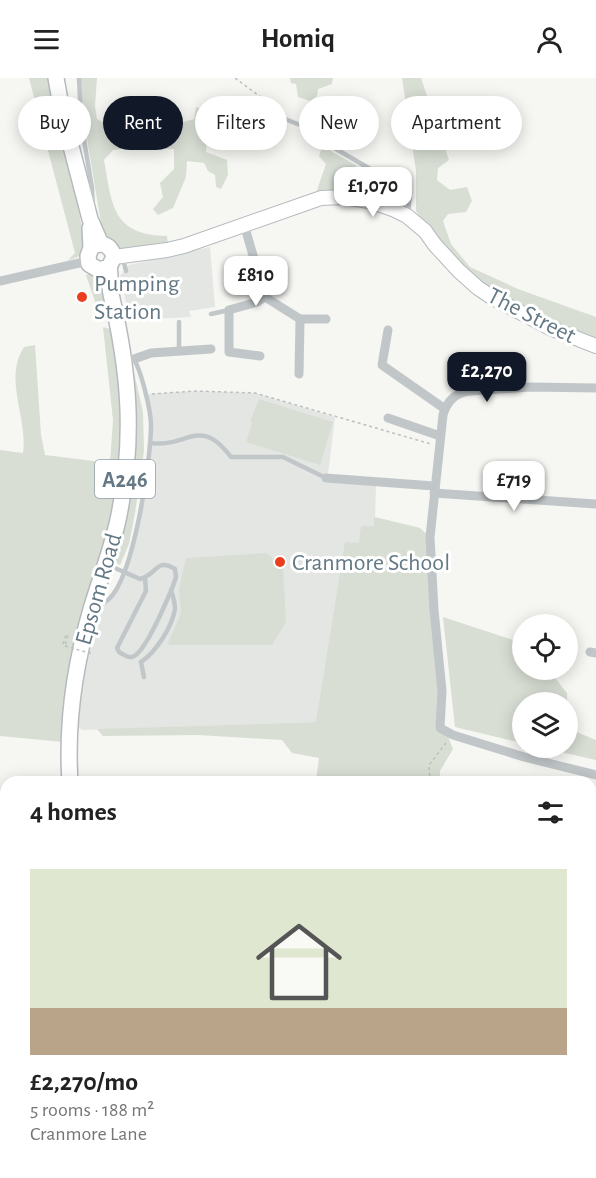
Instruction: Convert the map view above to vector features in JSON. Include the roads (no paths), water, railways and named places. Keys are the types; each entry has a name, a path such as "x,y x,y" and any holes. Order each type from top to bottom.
{"main road":[{"name":"A246","path":"56,78 90,221 103,257"},
{"name":"Epsom Road","path":"70,776 69,725 77,665 119,514 127,465 129,406 123,348 124,312 104,281 103,257"}],"street":[{"name":"The Street","path":"103,257 167,250 309,202 333,197 369,201 407,216 425,231 446,257 478,288 493,298 550,328 596,346"},
{"path":"244,224 265,297 300,319 326,319"},
{"path":"0,281 103,257"},
{"path":"260,356 229,352 229,310 257,302 265,297"},
{"path":"299,374 300,319"},
{"path":"388,330 382,365 445,409"},
{"path":"134,359 151,352 212,349"},
{"path":"596,388 530,387 464,392 452,398 445,409 438,446 430,537 442,691 440,728 453,735 524,757 596,775"},
{"path":"388,418 440,436"},
{"path":"326,478 596,504"}],"lane":[{"path":"79,78 81,121 94,203 90,221"},
{"path":"287,120 310,129 329,144 410,192 407,216"},
{"path":"103,257 126,271"},
{"path":"211,314 229,310"},
{"path":"179,322 179,351"},
{"path":"92,606 108,600 124,572 136,534 150,443 151,423 142,377 134,359 123,348"},
{"path":"150,443 164,445 197,435 208,435 221,443 231,457 283,456 326,478"},
{"path":"105,565 140,579 152,574 160,565 165,564 175,569 176,577 171,590 145,645 134,657"},
{"path":"144,677 141,662 134,657 129,658 117,648 146,591 145,578"},
{"path":"141,662 156,650 170,622 175,602 171,590"}],"place":[{"name":"Pumping Station","path":"82,297"},
{"name":"Cranmore School","path":"280,562"}]}
